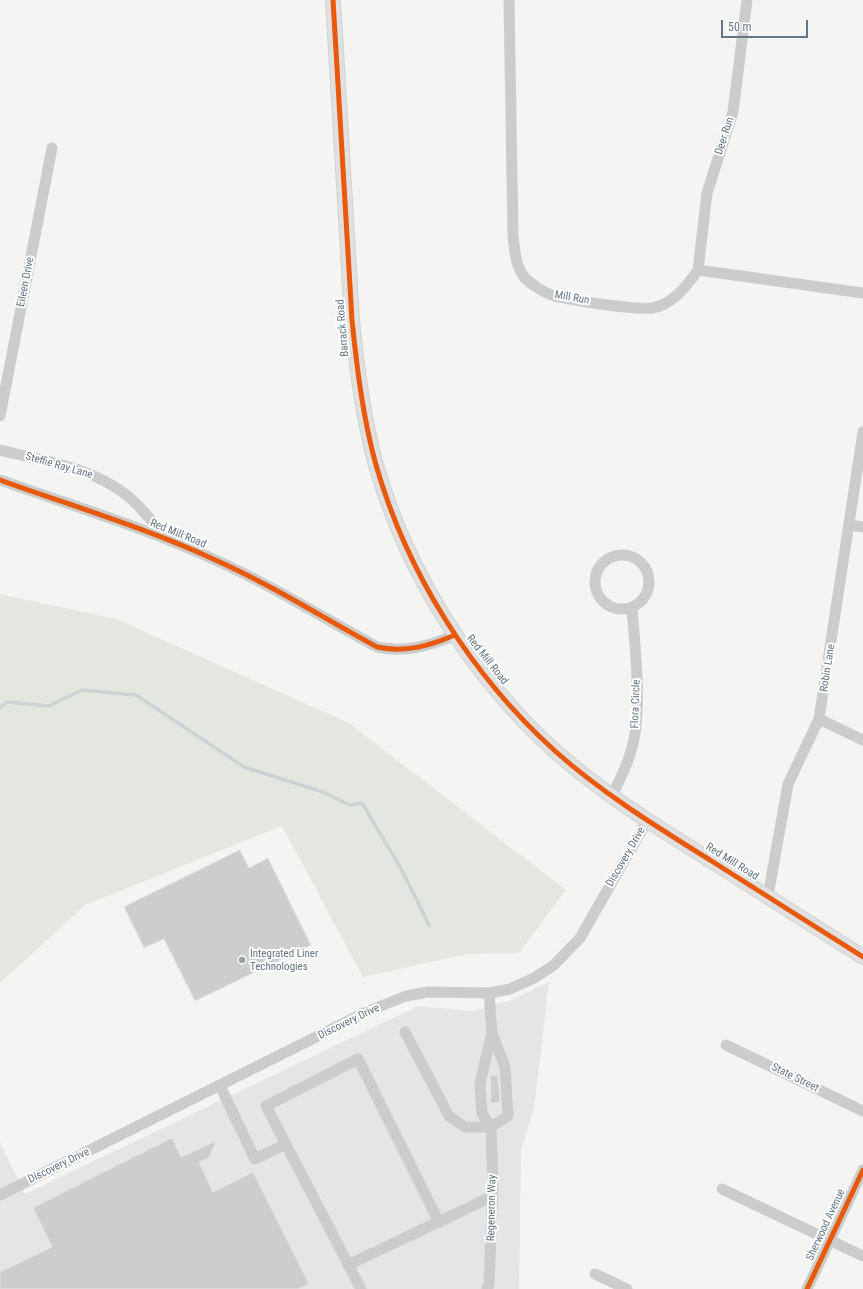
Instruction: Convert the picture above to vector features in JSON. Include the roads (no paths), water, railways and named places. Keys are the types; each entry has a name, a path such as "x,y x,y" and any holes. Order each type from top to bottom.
{"main road":[{"name":"Barrack Road","path":"333,0 352,320 364,409 376,464 391,509 407,548 427,588 456,635"},
{"name":"Red Mill Road","path":"456,635 502,696 555,751 612,796 648,821 863,957"}],"street":[{"name":"Mill Run","path":"509,0 513,236 516,264 526,279 549,294 633,308 652,308 668,302 688,286 698,270"},
{"name":"Deer Run","path":"698,270 707,193 733,112 747,0"},
{"name":"Eileen Drive","path":"0,416 52,148"},
{"path":"698,270 863,293"},
{"name":"Robin Lane","path":"768,896 788,784 819,719 863,432"},
{"name":"Steffie Ray Lane","path":"0,450 76,469 100,478 129,496 140,506 167,538"},
{"name":"Red Mill Road","path":"0,480 167,538 213,558 377,647 392,650 415,649 456,635"},
{"path":"849,525 863,527"},
{"path":"624,555 632,557 640,562 646,569 649,587 646,596 640,603 632,608 624,610 606,605 595,591 595,574 606,559 624,555"},
{"name":"Flora Circle","path":"612,796 632,751 635,730 636,673 632,608"},
{"path":"819,719 863,740"},
{"name":"Discovery Drive","path":"0,1195 366,1012 406,996 428,992 489,994 510,989 534,978 554,965 580,938 648,821"},
{"name":"Regeneron Way","path":"489,994 492,1032 505,1067 508,1116 491,1127"},
{"path":"405,1032 449,1116 465,1127 491,1127"},
{"name":"Regeneron Way","path":"487,1289 489,1285 493,1196 491,1127 482,1114 480,1083 492,1032"},
{"name":"State Street","path":"726,1045 863,1111"},
{"path":"361,1289 266,1106 358,1059 439,1222"},
{"path":"220,1086 255,1159 286,1144"},
{"name":"Sherwood Avenue","path":"807,1289 829,1239 863,1170"},
{"path":"722,1189 863,1256"},
{"path":"348,1265 493,1196"},
{"path":"595,1274 627,1289"}],"waterway":[{"path":"0,708 7,702 49,706 82,690 136,695 244,767 323,792 350,805 362,803 403,872 429,925"}],"place":[{"name":"Integrated Liner Technologies","path":"242,960"}]}
